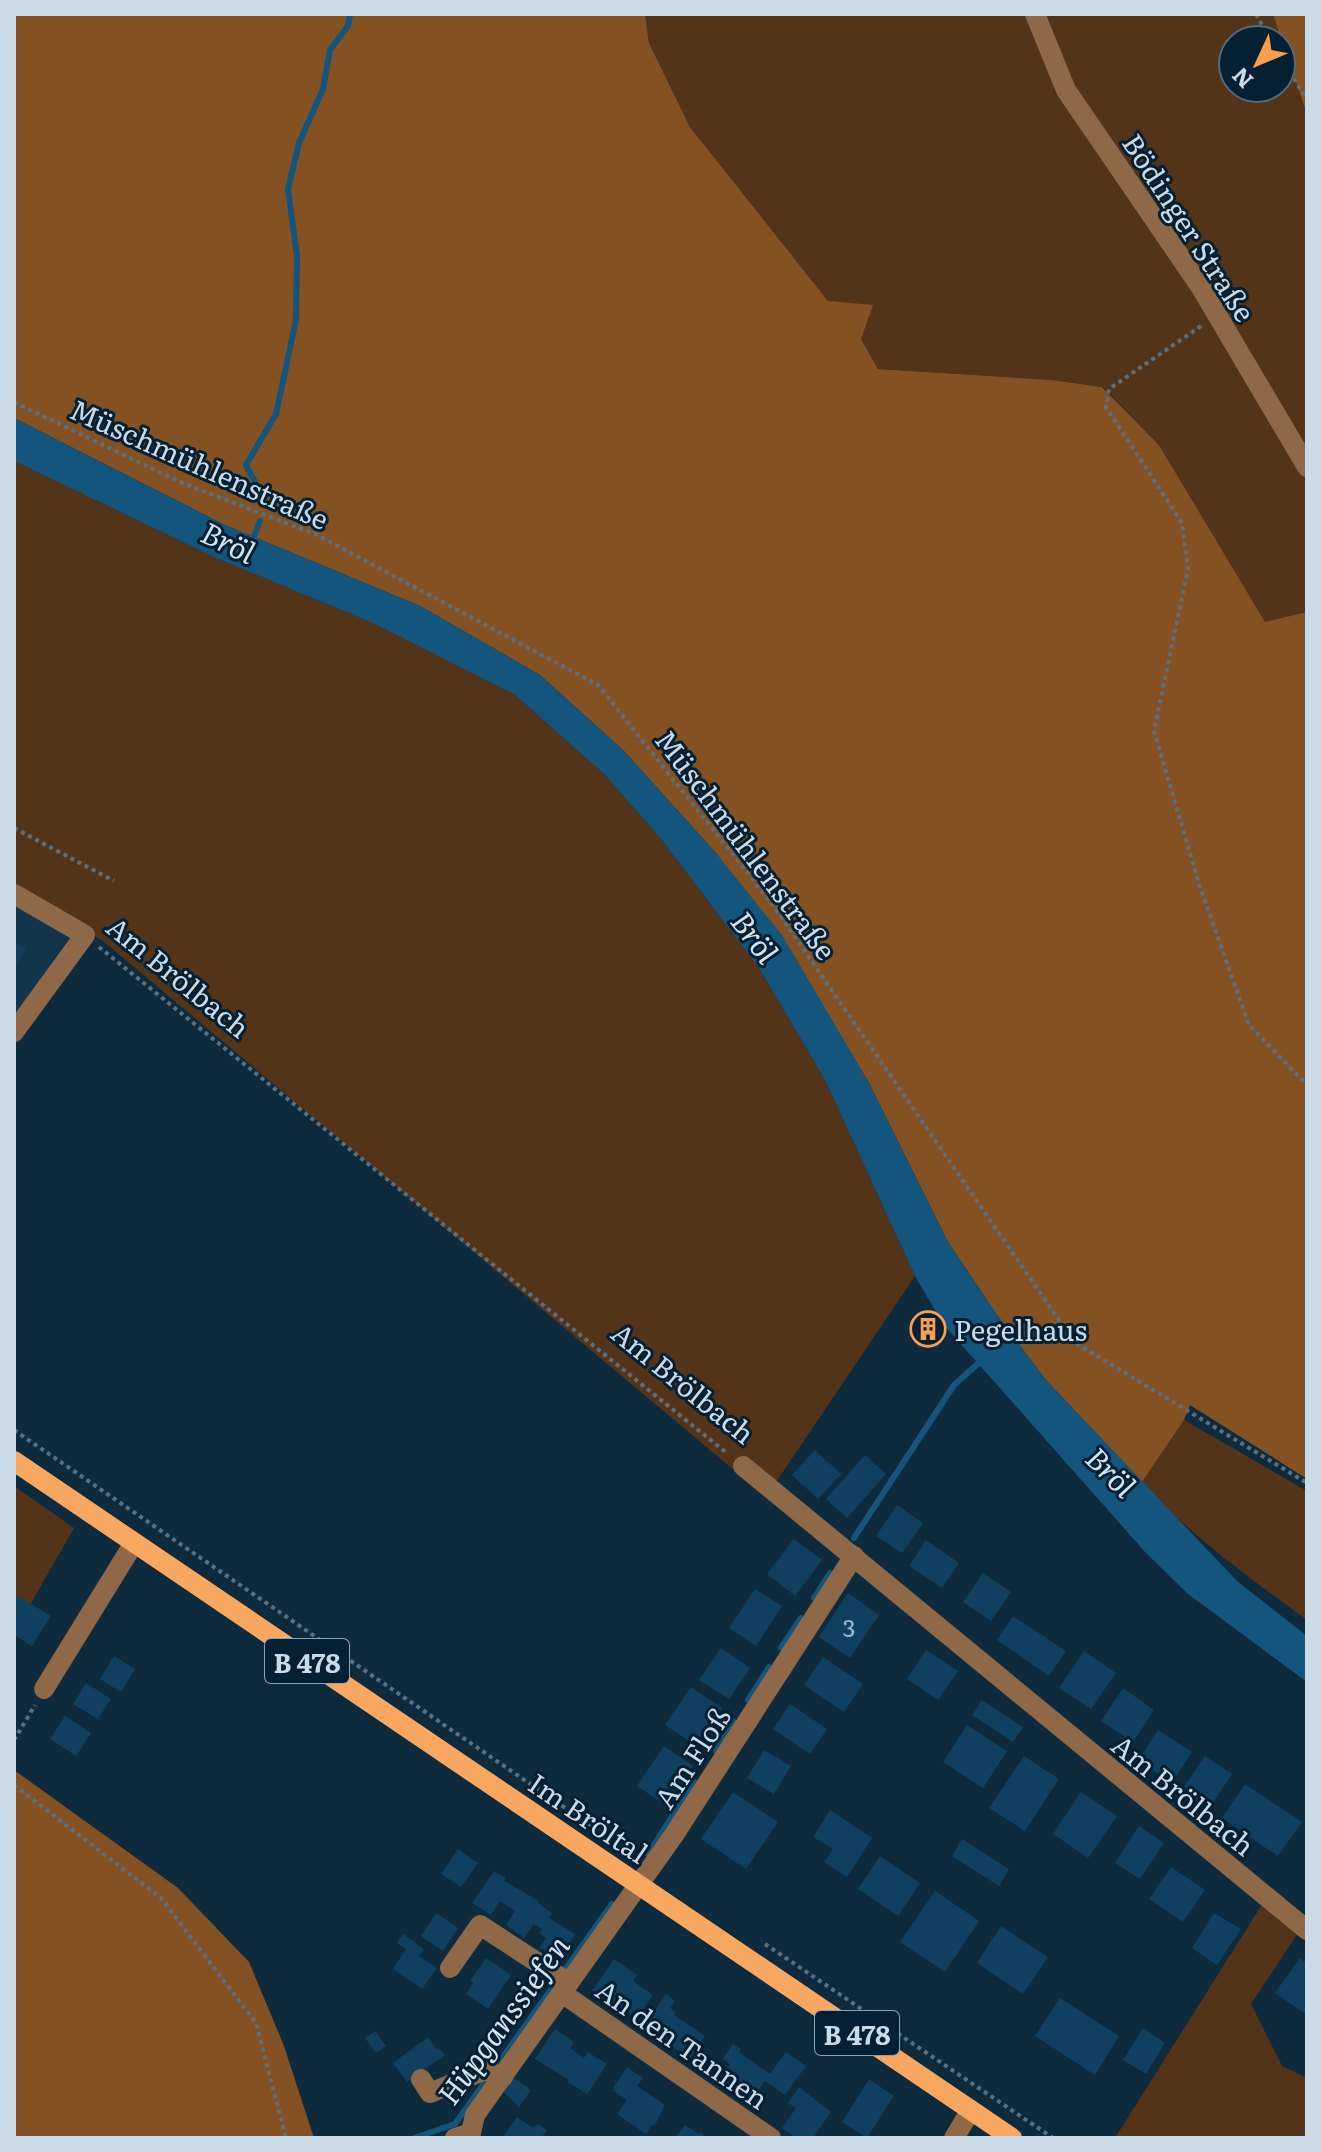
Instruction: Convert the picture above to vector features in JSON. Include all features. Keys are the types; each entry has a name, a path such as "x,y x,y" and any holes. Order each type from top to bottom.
{"main road":[{"name":"Im Bröltal","path":"14,1461 1012,2138"}],"street":[{"name":"Bödinger Straße","path":"1035,14 1066,90 1217,315 1307,467"},
{"name":"Am Brölbach","path":"14,894 85,935"},
{"path":"14,1032 85,935"},
{"name":"Am Brölbach","path":"743,1466 1307,1930"},
{"path":"44,1689 134,1543"},
{"name":"Am Floß","path":"467,2137 475,2115 503,2077 562,1983 674,1835 854,1556"},
{"path":"450,1968 480,1925 562,1983"},
{"name":"An den Tannen","path":"562,1983 771,2138"},
{"path":"421,2079 430,2093 485,2070 503,2077"},
{"path":"954,2138 971,2110"}],"path":[{"path":"1217,315 1109,389 1106,407 1182,523 1188,569 1154,731 1200,887 1249,1025 1307,1085"},
{"name":"Müschmühlenstraße","path":"14,402 180,482 317,535 598,685 773,905 1074,1342 1307,1483"},
{"path":"14,828 114,881"},
{"name":"Am Brölbach","path":"85,935 743,1466"},
{"path":"14,1430 615,1842"},
{"path":"14,1740 44,1689"},
{"path":"14,1785 161,1898 256,2023 286,2138"},
{"path":"762,1942 1053,2138"}],"shaded area":[{"path":"14,14 645,14 649,43 690,127 828,301 873,305 861,339 878,369 1052,380 1102,387 1159,445 1265,622 1307,612 1307,1479 1190,1405 1184,1420 1142,1482 1045,1379 997,1315 948,1242 868,1081 716,853 623,750 540,675 420,606 225,525 14,418"},
{"path":"645,14 1307,14 1307,612 1265,623 1159,445 1103,387 1052,380 878,369 861,339 690,127 649,43"},
{"path":"1273,14 1307,14 1307,114 1297,85 1297,24 1276,24"},
{"path":"14,461 216,558 377,625 515,695 605,775 661,839 759,968 825,1080 915,1276 766,1497 103,941 14,889"},
{"path":"14,900 79,937 14,1027"},
{"path":"1184,1420 1307,1491 1307,1620 1200,1538 1142,1482"},
{"path":"14,1486 74,1528 14,1633"},
{"path":"14,1770 178,1888 249,1962 284,2046 314,2138 14,2138"},
{"path":"1263,1903 1298,1933 1251,2004 1282,2066 1307,2078 1307,2138 1115,2138"}],"water":[{"name":"Bröl","path":"14,418 225,525 420,606 540,675 623,750 716,853 782,935 868,1081 948,1242 997,1315 1045,1379 1238,1582 1307,1636 1307,1682 1188,1594 1146,1553 943,1324 915,1276 825,1080 759,968 661,839 605,775 515,695 377,625 216,558 14,461"}],"building":[{"path":"14,941 26,949 14,969"},
{"path":"815,1450 841,1474 818,1499 792,1475"},
{"path":"865,1455 886,1474 847,1518 826,1499"},
{"path":"897,1505 923,1523 902,1553 876,1536"},
{"path":"794,1539 822,1560 795,1596 767,1574"},
{"path":"926,1540 959,1563 942,1588 909,1566"},
{"path":"983,1573 1011,1592 991,1621 963,1602"},
{"path":"755,1589 782,1606 756,1646 729,1628"},
{"path":"848,1593 879,1615 850,1658 819,1637"},
{"path":"18,1596 51,1616 32,1646 14,1635 14,1603"},
{"path":"1013,1616 1066,1651 1049,1676 997,1640"},
{"path":"721,1648 750,1668 729,1699 699,1680"},
{"path":"926,1650 958,1671 938,1700 907,1679"},
{"path":"1084,1651 1116,1673 1091,1709 1059,1688"},
{"path":"114,1656 135,1669 121,1692 100,1679"},
{"path":"823,1657 863,1684 844,1712 804,1685"},
{"path":"86,1683 111,1699 98,1719 73,1704"},
{"path":"691,1687 722,1708 697,1746 665,1725"},
{"path":"1123,1688 1154,1710 1133,1742 1101,1721"},
{"path":"982,1700 1023,1727 1013,1742 972,1715"},
{"path":"790,1704 827,1729 810,1754 773,1729"},
{"path":"65,1716 91,1733 76,1756 50,1739"},
{"path":"967,1725 1007,1751 983,1788 943,1762"},
{"path":"1158,1730 1192,1752 1172,1783 1138,1761"},
{"path":"664,1746 693,1766 667,1806 637,1786"},
{"path":"764,1750 791,1766 774,1794 747,1778"},
{"path":"1024,1756 1059,1779 1025,1831 989,1808"},
{"path":"1205,1756 1232,1774 1206,1813 1179,1794"},
{"path":"1245,1784 1302,1822 1278,1856 1222,1818"},
{"path":"733,1792 778,1822 746,1869 701,1839"},
{"path":"1081,1792 1117,1816 1088,1858 1053,1834"},
{"path":"830,1810 872,1838 847,1877 824,1862 833,1849 813,1837"},
{"path":"1139,1826 1164,1843 1140,1879 1115,1863"},
{"path":"962,1839 1009,1869 999,1886 952,1856"},
{"path":"458,1849 478,1863 461,1887 441,1874"},
{"path":"880,1856 920,1883 898,1916 858,1889"},
{"path":"1171,1867 1205,1890 1183,1922 1149,1899"},
{"path":"494,1871 506,1878 504,1881 539,1901 552,1913 549,1918 575,1934 558,1959 540,1947 546,1938 539,1933 542,1929 534,1924 524,1938 506,1925 515,1911 500,1901 491,1915 472,1903"},
{"path":"935,1891 979,1921 945,1972 900,1942"},
{"path":"436,1913 458,1928 443,1951 421,1936"},
{"path":"1214,1913 1241,1929 1217,1965 1192,1948"},
{"path":"1001,1926 1048,1957 1023,1994 977,1963"},
{"path":"403,1934 424,1949 419,1956 437,1968 422,1989 393,1969 406,1949 397,1943"},
{"path":"486,1958 511,1975 488,2009 466,1994 473,1983 470,1981"},
{"path":"1300,1958 1307,1963 1307,2015 1275,1993"},
{"path":"614,1959 637,1975 633,1981 653,1995 637,2018 592,1991"},
{"path":"666,1994 675,2001 670,2008 676,2012 674,2015 705,2036 690,2059 659,2037 664,2030 649,2019"},
{"path":"1060,1998 1119,2036 1095,2075 1035,2036"},
{"path":"1143,2028 1165,2043 1146,2074 1123,2060"},
{"path":"555,2029 574,2042 570,2048 584,2058 588,2052 607,2064 587,2094 535,2059"},
{"path":"375,2031 386,2046 376,2053 365,2038"},
{"path":"428,2037 445,2055 407,2082 393,2063"},
{"path":"733,2044 741,2049 739,2052 770,2074 786,2052 806,2066 785,2095 765,2081 751,2101 720,2079 730,2064 723,2059"},
{"path":"627,2067 643,2078 637,2086 665,2105 655,2125 646,2134 617,2114 627,2100 612,2090"},
{"path":"513,2077 531,2090 519,2107 502,2091"},
{"path":"869,2079 894,2096 867,2138 842,2122"},
{"path":"799,2087 831,2112 813,2138 796,2138 782,2128 796,2108 788,2103"},
{"path":"517,2117 533,2128 538,2124 547,2130 541,2138 502,2138"},
{"path":"685,2125 700,2132 708,2138 675,2138"}],"waterway":[{"path":"263,497 246,465 276,414 296,320 297,256 288,189 299,143 323,89 330,50 348,26 350,14"},
{"name":"Bröl","path":"251,544 260,521"},
{"name":"Hüpganssiefen","path":"854,1538 954,1385 982,1360"},
{"name":"Hüpganssiefen","path":"814,1598 830,1573"},
{"name":"Hüpganssiefen","path":"781,1648 801,1618"},
{"name":"Hüpganssiefen","path":"748,1700 769,1667"},
{"name":"Hüpganssiefen","path":"716,1751 734,1722"},
{"name":"Hüpganssiefen","path":"648,1854 694,1782"},
{"name":"Hüpganssiefen","path":"414,2138 455,2124 612,1904"}],"place":[{"name":"Pegelhaus","path":"928,1329"}]}
